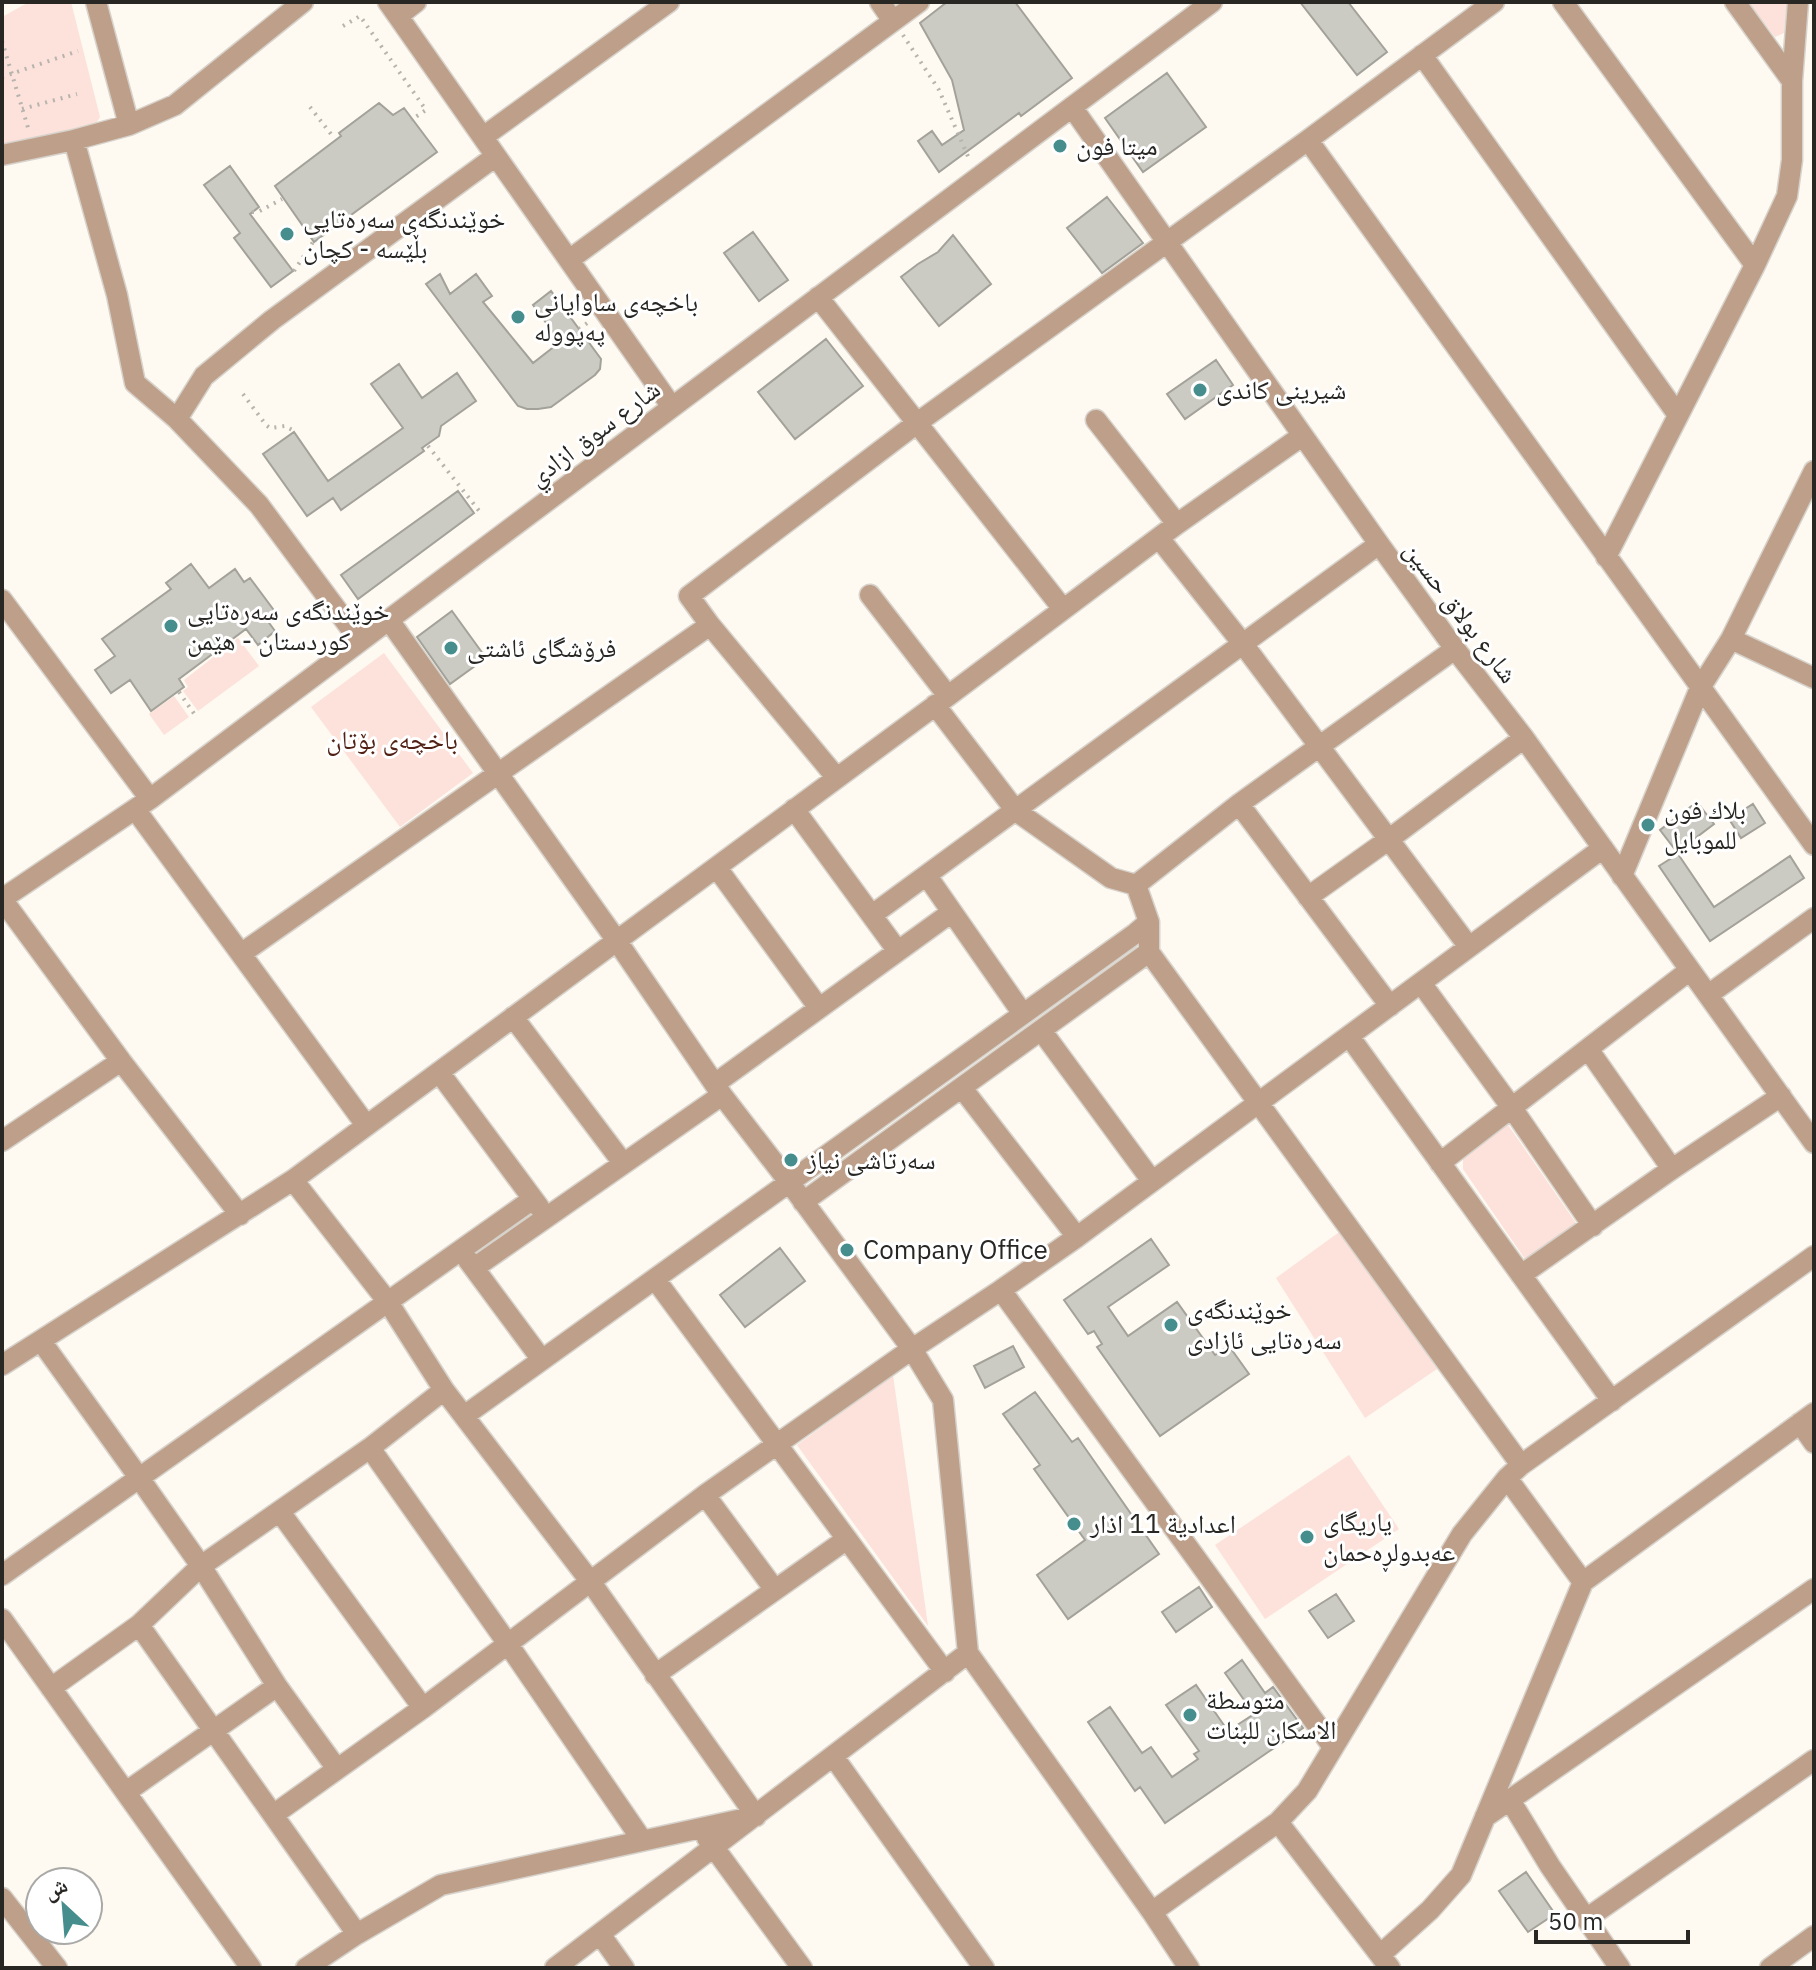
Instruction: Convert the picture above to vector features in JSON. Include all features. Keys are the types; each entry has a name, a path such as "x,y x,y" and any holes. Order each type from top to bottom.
{"street":[{"path":"96,2 129,125"},
{"path":"2,155 129,125 175,105 303,2"},
{"path":"416,2 394,7 672,407"},
{"path":"483,137 669,2"},
{"path":"880,2 893,21"},
{"path":"569,260 919,2"},
{"name":"شارع سوق ازادي","path":"2,899 143,804 1212,2"},
{"path":"836,777 689,596 917,423 1494,2"},
{"path":"1563,2 1755,265"},
{"path":"1735,2 1792,81"},
{"path":"1606,557 1787,196 1792,160 1792,81 1798,2"},
{"path":"1422,55 1678,415"},
{"name":"شارع بولاق حسين","path":"1072,107 1379,544 1524,738 1814,1143"},
{"path":"74,140 117,295 135,383 177,419 259,505 360,641"},
{"path":"1308,140 1814,845"},
{"path":"177,419 204,376 216,366 272,320 496,156"},
{"path":"818,297 1063,609"},
{"path":"1096,420 1177,524"},
{"path":"4,1360 41,1341 293,1180 1177,524 1302,436"},
{"path":"1622,876 1700,688 1731,639 1814,471"},
{"path":"1159,538 1243,644 1469,947"},
{"path":"872,915 1379,544"},
{"path":"870,595 1016,811 1111,878 1136,885"},
{"path":"2,600 242,953 366,1125"},
{"path":"389,620 719,1089 912,1349 943,1400 968,1653 1189,1968"},
{"path":"242,953 710,625"},
{"path":"1731,639 1814,678"},
{"path":"1136,885 1239,804 1455,649"},
{"path":"1308,897 1524,738"},
{"path":"1239,804 1390,1006"},
{"path":"794,809 897,950"},
{"path":"273,1815 423,1708 705,1495 1077,1237 1603,848"},
{"path":"717,868 819,1008"},
{"path":"927,876 1023,1014"},
{"path":"1136,885 1149,922 1149,952 1259,1102 1514,1471 1583,1582"},
{"path":"2,899 121,1061 240,1215"},
{"path":"474,1268 623,1163 819,1008 952,912"},
{"path":"1708,995 1814,918"},
{"path":"464,1416 1149,922"},
{"path":"803,1202 1149,952"},
{"path":"1440,1163 1690,970"},
{"path":"1421,983 1593,1226"},
{"path":"513,1017 623,1163"},
{"path":"1041,1030 1152,1181"},
{"path":"1349,1036 1612,1401"},
{"path":"1588,1049 1672,1169"},
{"path":"2,1141 121,1061"},
{"path":"439,1072 546,1217"},
{"path":"962,1088 1077,1237"},
{"path":"1521,1275 1781,1096"},
{"path":"293,1180 388,1302 444,1390 590,1581 756,1816"},
{"path":"2,1575 533,1199"},
{"path":"461,1250 542,1360"},
{"path":"1152,1912 1278,1822 1307,1791 1462,1534 1514,1471 1814,1256"},
{"path":"655,1279 945,1672"},
{"path":"1001,1290 1333,1747"},
{"path":"41,1341 201,1566 277,1686 337,1769"},
{"path":"51,1688 139,1625 201,1566 370,1448 444,1390"},
{"path":"1278,1822 1385,1961 1461,1875 1583,1582 1807,1418 1814,1443"},
{"path":"370,1448 642,1840"},
{"path":"705,1495 775,1590"},
{"path":"280,1512 423,1708"},
{"path":"655,1675 847,1539"},
{"path":"1484,1818 1814,1589"},
{"path":"2,1619 251,1968"},
{"path":"139,1625 357,1934"},
{"path":"555,1968 968,1653"},
{"path":"126,1792 277,1686"},
{"path":"833,1756 984,1968"},
{"path":"1586,1919 1814,1760"},
{"path":"1510,1800 1550,1866 1620,1968"},
{"path":"306,1968 441,1885 756,1816"},
{"path":"700,1828 802,1968"},
{"path":"2,1898 57,1968"},
{"path":"600,1934 624,1968"},
{"path":"1770,1968 1814,1936"}],"path":[{"path":"343,26 360,16 426,110 411,120"},
{"path":"893,21 939,90 977,178"},
{"path":"2,41 34,148"},
{"path":"2,77 78,51"},
{"path":"22,109 77,94"},
{"path":"310,107 334,138"},
{"path":"252,212 282,199"},
{"path":"294,271 313,242"},
{"path":"243,394 270,428 285,426 296,432"},
{"path":"428,446 480,512"},
{"path":"179,692 195,715"}],"green space":[{"path":"29,2 71,2 100,117 95,125 2,147 2,17"},
{"path":"1748,2 1787,2 1784,33 1775,37"},
{"path":"238,638 259,666 198,711 183,691 188,687 184,680"},
{"name":"باخچەی بۆتان","path":"384,653 473,773 400,827 311,707"},
{"path":"174,696 189,717 164,735 149,714"},
{"path":"1506,1122 1576,1223 1525,1259 1463,1169 1463,1154"},
{"path":"1342,1230 1437,1369 1365,1418 1276,1278"},
{"path":"893,1375 928,1626 797,1445"},
{"name":"یاریگای عەبدولڕەحمان","path":"1349,1455 1399,1529 1265,1619 1215,1545"}],"building":[{"path":"947,2 1015,2 1072,78 939,172 918,141 932,131 942,145 964,130 952,80 920,23"},
{"path":"1300,2 1348,2 1387,52 1357,75"},
{"path":"1167,73 1206,127 1143,172 1105,118"},
{"path":"379,103 393,115 404,108 437,152 314,242 275,186"},
{"path":"230,166 259,207 250,214 293,271 271,287 234,238 240,233 204,185"},
{"path":"1107,197 1143,243 1102,273 1067,228"},
{"path":"753,232 788,280 759,301 724,253"},
{"path":"953,235 991,284 939,326 901,277 938,252"},
{"path":"440,274 450,294 476,274 492,296 483,302 533,363 560,342 533,305 551,291 601,359 600,369 551,407 527,409 518,406 426,284"},
{"path":"826,339 863,386 795,439 758,392"},
{"name":"شیرینی کاندی","path":"1216,360 1233,385 1185,419 1167,394"},
{"path":"399,364 422,398 457,373 476,401 441,426 439,436 422,448 424,451 341,510 333,498 307,516 263,454 294,432 328,481 403,428 371,384"},
{"path":"458,491 474,513 358,599 341,575"},
{"path":"191,564 209,588 235,569 244,582 250,578 276,613 267,620 275,631 258,645 246,629 179,679 184,687 151,711 130,680 111,693 95,670 115,656 102,639 171,589 166,583"},
{"name":"فرۆشگای ئاشتی","path":"452,611 486,658 450,684 417,637"},
{"path":"1697,802 1714,824 1677,852 1660,830"},
{"path":"1753,804 1765,823 1741,838 1729,819"},
{"path":"1678,854 1714,907 1790,856 1804,878 1710,941 1659,866"},
{"path":"1151,1239 1169,1265 1108,1307 1128,1336 1177,1302 1215,1355 1229,1346 1249,1374 1160,1436 1097,1347 1102,1344 1094,1331 1088,1334 1064,1300"},
{"path":"780,1248 805,1281 745,1327 720,1295"},
{"path":"1013,1346 1024,1367 985,1388 974,1366"},
{"path":"1035,1392 1072,1442 1078,1438 1159,1554 1068,1619 1037,1575 1085,1540 1034,1469 1040,1465 1003,1414"},
{"path":"1199,1587 1212,1607 1176,1632 1162,1612"},
{"path":"1336,1594 1354,1621 1328,1638 1309,1611"},
{"path":"1242,1660 1265,1693 1273,1687 1303,1728 1165,1823 1140,1787 1135,1791 1088,1722 1110,1707 1142,1753 1151,1747 1172,1777 1198,1759 1194,1754 1199,1751 1166,1705 1196,1685 1228,1731 1254,1714 1225,1673"},
{"path":"1526,1872 1555,1914 1528,1932 1499,1891"}],"place":[{"name":"ميتا فون","path":"1060,146"},
{"name":"خوێندنگەی سەرەتایی بڵێسە - کچان","path":"287,234"},
{"name":"باخچەی ساوایانی پەپوولە","path":"518,317"},
{"name":"شیرینی کاندی","path":"1200,390"},
{"name":"خوێندنگەی سەرەتایی کوردستان - هێمن","path":"171,626"},
{"name":"فرۆشگای ئاشتی","path":"451,648"},
{"name":"بلاك فون للموبايل","path":"1648,825"},
{"name":"سەرتاشی نیاز","path":"791,1160"},
{"name":"Company Office","path":"847,1250"},
{"name":"خوێندنگەی سەرەتایی ئازادی","path":"1171,1325"},
{"name":"اعدادية 11 اذار","path":"1074,1524"},
{"name":"یاریگای عەبدولڕەحمان","path":"1307,1537"},
{"name":"متوسطة الاسكان للبنات","path":"1190,1715"}]}
